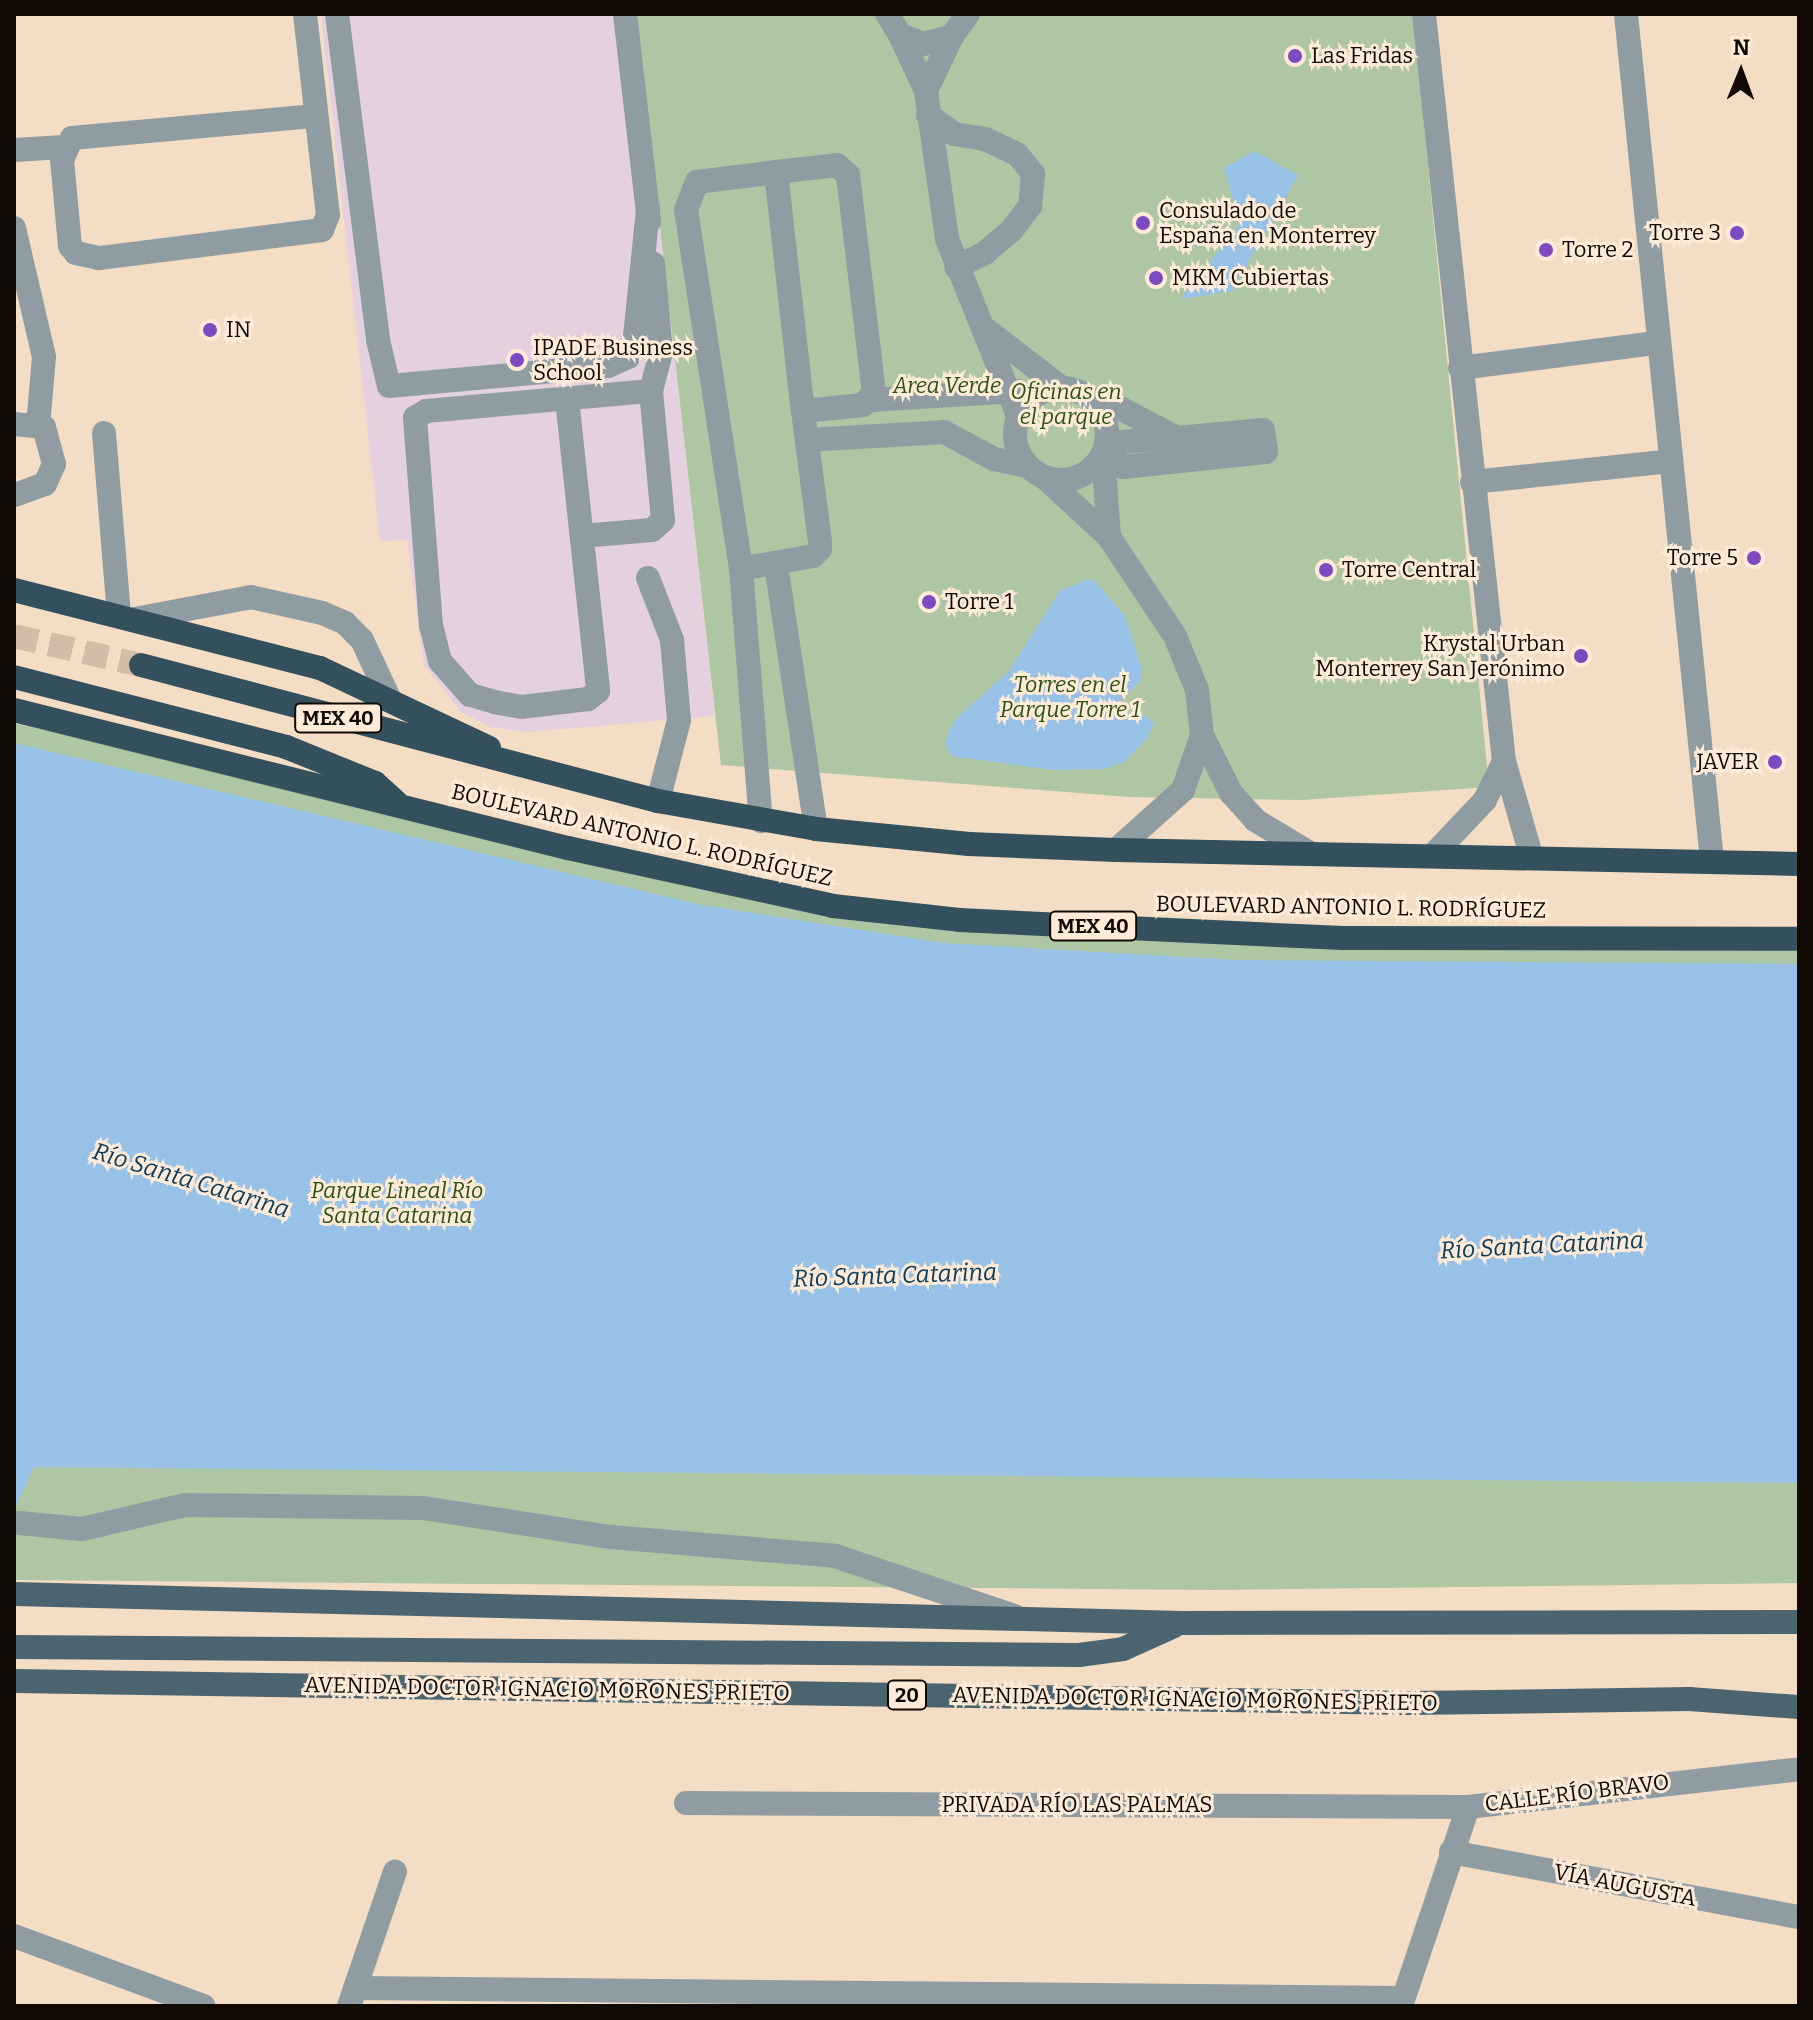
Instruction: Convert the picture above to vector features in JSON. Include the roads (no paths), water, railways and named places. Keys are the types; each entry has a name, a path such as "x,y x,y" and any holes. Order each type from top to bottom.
{"highway":[{"path":"14,590 320,668 389,698 534,771"},
{"name":"BOULEVARD ANTONIO L. RODRÍGUEZ","path":"141,665 534,771 658,801 816,829 969,844 1116,850 1531,855 1799,864"},
{"path":"14,677 286,747 375,783 400,806"},
{"name":"BOULEVARD ANTONIO L. RODRÍGUEZ","path":"14,710 742,888 833,906 959,920 1343,938 1799,939"}],"main road":[{"path":"14,1594 1183,1623 1799,1622"},
{"path":"14,1647 802,1657 1079,1655 1123,1649 1183,1623"},
{"name":"AVENIDA DOCTOR IGNACIO MORONES PRIETO","path":"14,1681 1410,1703 1689,1699 1799,1707"}],"street":[{"path":"64,147 70,246 87,257 322,230 328,215 305,14"},
{"path":"337,14 378,340 389,386 608,366 628,357 635,337 648,208"},
{"path":"582,536 652,530 663,520 651,391 661,352 625,14"},
{"path":"887,14 900,35 927,103 956,267 984,328 1005,391 1018,416 1015,440 1036,472 1109,537 1175,636 1197,690 1202,735 1231,793 1255,820 1308,852"},
{"path":"927,103 952,36 968,14"},
{"path":"1424,14 1504,761 1531,855"},
{"path":"1626,14 1656,343 1712,860"},
{"path":"900,35 923,44 952,36"},
{"path":"927,103 954,134 985,139 1017,154 1033,174 1030,206 1012,230 985,253 956,267"},
{"path":"14,150 64,147 72,138 88,134 315,116"},
{"path":"761,821 741,569 686,210 697,182 837,165 848,175 871,400"},
{"path":"741,569 813,556 820,549 776,172"},
{"path":"14,228 44,357 26,424 48,432 51,476 45,484 14,495"},
{"path":"984,328 1052,390"},
{"path":"1460,368 1656,343"},
{"path":"803,411 871,400 1052,390 1114,405 1177,438"},
{"path":"1018,416 1052,390"},
{"path":"567,399 598,691 588,699 522,707 470,695 440,661 431,626 415,418 426,411 651,391"},
{"path":"1092,400 1105,418 1109,537"},
{"path":"807,440 944,432 994,459 1071,480 1086,474 1105,449 1177,438 1263,430 1266,452 1123,467 1105,449"},
{"path":"104,433 127,617 251,597 322,613 345,623 362,640 389,698"},
{"path":"1472,482 1671,461"},
{"path":"776,565 816,829"},
{"path":"648,578 672,640 679,720 658,801"},
{"path":"1116,850 1183,790 1202,735"},
{"path":"1434,854 1478,809 1504,761"},
{"path":"19,1523 82,1529 185,1505 423,1508 611,1537 835,1556 1020,1618"},
{"name":"CALLE RÍO BRAVO","path":"1402,2002 1468,1807 1799,1769"},
{"name":"PRIVADA RÍO LAS PALMAS","path":"686,1803 1468,1807"},
{"name":"VÍA AUGUSTA","path":"1451,1852 1799,1917"},
{"path":"395,1872 352,1997 1402,2002"},
{"path":"14,1936 203,2006"}],"water":[{"path":"1254,151 1298,175 1232,291 1181,299 1240,224 1224,168"},
{"path":"1086,580 1094,580 1125,616 1142,669 1140,682 1118,702 1122,712 1146,716 1154,723 1147,738 1126,761 1104,769 1052,770 951,756 945,742 954,721 1009,671 1060,591"},
{"name":"Río Santa Catarina","path":"14,743 702,905 944,943 1235,960 1799,964 1799,1483 34,1467 14,1510"}],"tunnel":[{"path":"14,636 141,665"}],"place":[{"name":"Las Fridas","path":"1295,56"},
{"name":"Consulado de España en Monterrey","path":"1143,223"},
{"name":"Torre 3","path":"1737,233"},
{"name":"Torre 2","path":"1546,250"},
{"name":"MKM Cubiertas","path":"1156,278"},
{"name":"IN","path":"210,330"},
{"name":"IPADE Business School","path":"517,360"},
{"name":"Torre 5","path":"1754,558"},
{"name":"Torre Central","path":"1326,570"},
{"name":"Torre 1","path":"929,602"},
{"name":"Krystal Urban Monterrey San Jerónimo","path":"1581,656"},
{"name":"JAVER","path":"1775,762"}],"park label":[{"name":"Area Verde","path":"947,386"},
{"name":"Oficinas en el parque","path":"1066,404"},
{"name":"Torres en el Parque Torre 1","path":"1070,696"},
{"name":"Parque Lineal Río Santa Catarina","path":"397,1202"}]}
